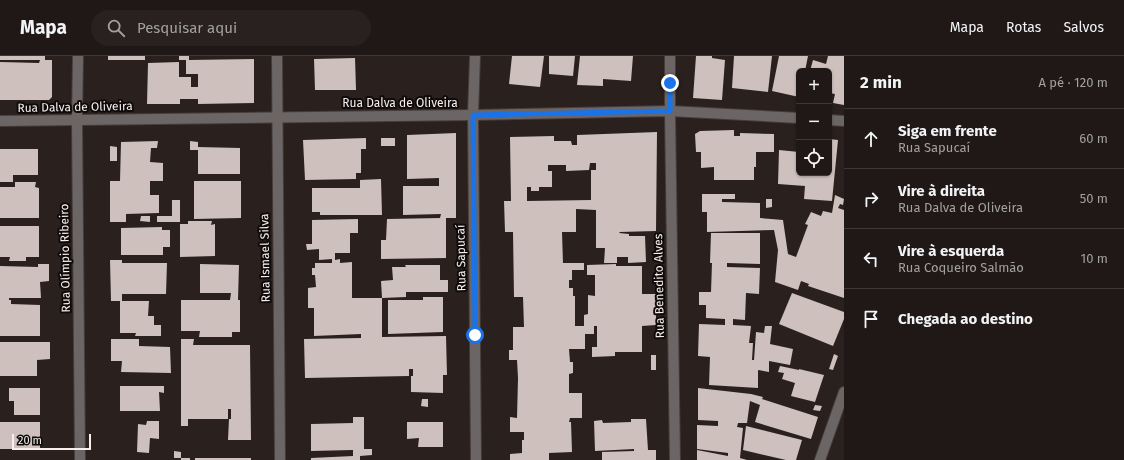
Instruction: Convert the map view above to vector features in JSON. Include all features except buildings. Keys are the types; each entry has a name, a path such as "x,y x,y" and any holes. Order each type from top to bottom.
{"street":[{"name":"Rua Olímpio Ribeiro","path":"78,56 77,120 80,460"},
{"name":"Rua Ismael Silva","path":"277,56 276,117 280,460"},
{"name":"Rua Sapucaí","path":"475,56 473,115 476,460"},
{"name":"Rua Benedito Alves","path":"670,56 675,460"},
{"name":"Rua Dalva de Oliveira","path":"0,121 670,111 796,118"},
{"path":"832,120 844,121"},
{"path":"820,460 844,392"}],"route":[{"path":"475,335 473,115 670,111 670,83"}]}
